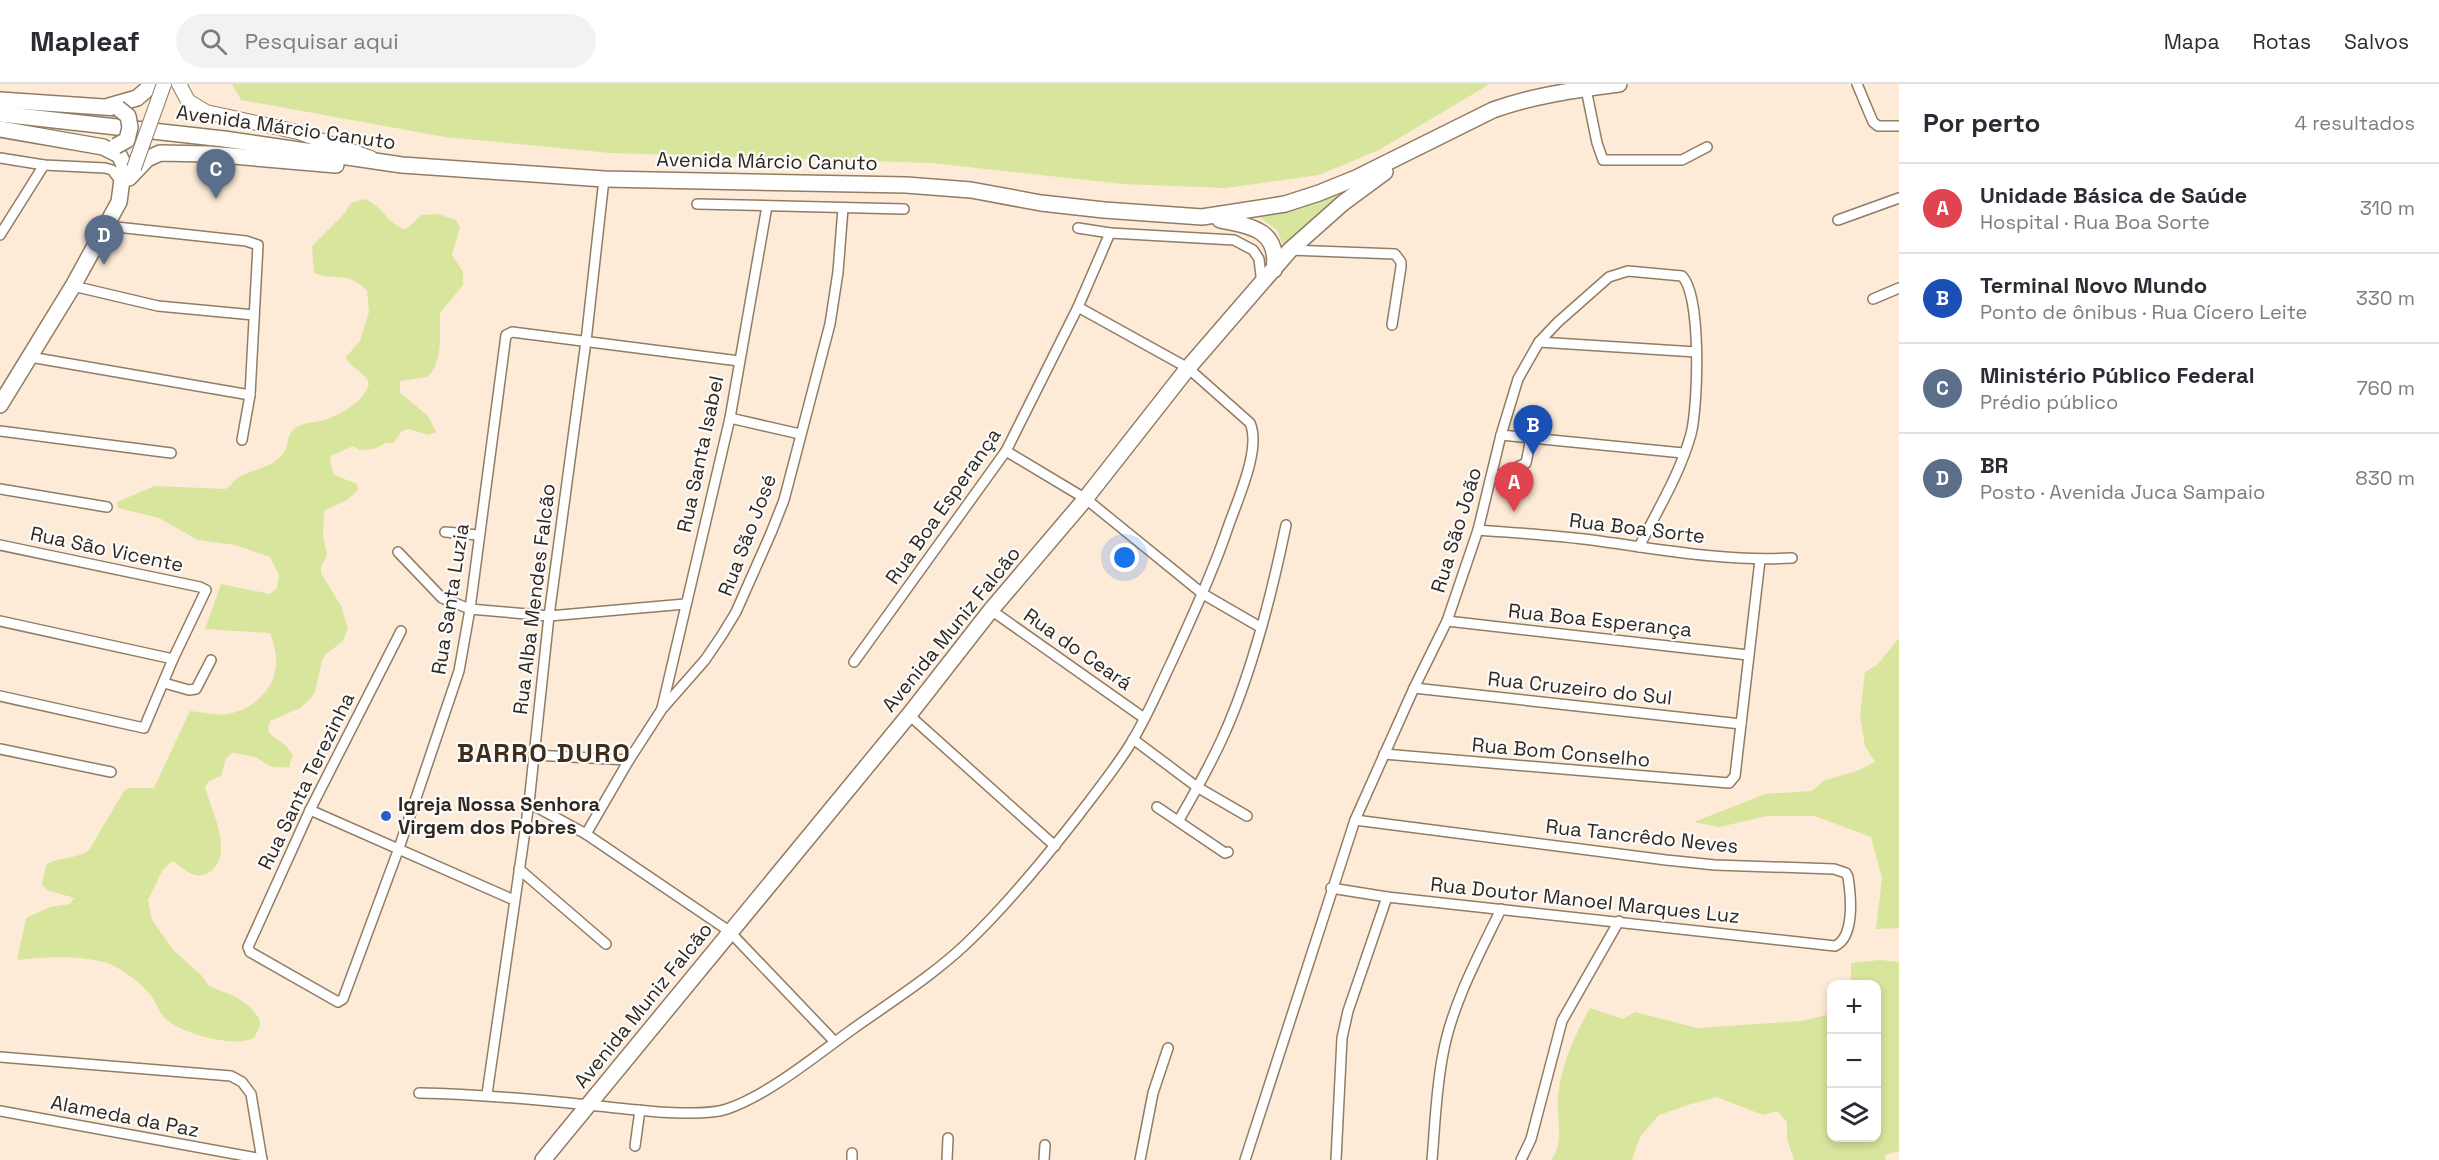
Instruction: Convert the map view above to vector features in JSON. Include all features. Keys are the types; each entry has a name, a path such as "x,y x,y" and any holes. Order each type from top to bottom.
{"main road":[{"path":"0,100 113,107 137,98 153,84"},
{"path":"0,405 73,286 119,202 164,84"},
{"path":"179,84 188,100 207,112 298,132 356,151 381,162"},
{"path":"1416,149 1503,106 1544,95 1619,84"},
{"path":"0,129 110,147 127,140 129,133 128,116 113,107"},
{"name":"Avenida Márcio Canuto","path":"0,114 107,124 402,165 604,179 906,185 971,190 1041,203 1104,210 1202,217 1285,204 1356,178 1416,149"},
{"path":"110,147 122,160 124,171 128,176"},
{"name":"Avenida Muniz Falcão","path":"543,1160 909,715 991,610 1086,499 1188,368 1290,250 1343,203 1416,149"},
{"path":"128,176 147,159 160,153 209,154 350,166 402,165"},
{"path":"1202,217 1252,227 1261,232 1269,238 1272,245 1274,270"}],"street":[{"path":"1857,84 1873,122 1878,126 1899,126"},
{"path":"1586,88 1596,143 1602,160 1682,160 1707,147"},
{"path":"0,158 44,165 105,168 128,176"},
{"path":"0,235 44,165"},
{"name":"Rua Alba Mendes Falcão","path":"487,1094 529,803 549,616 586,341 604,179"},
{"path":"1838,220 1899,198"},
{"path":"697,204 904,209"},
{"name":"Rua Santa Isabel","path":"662,709 729,418 767,206"},
{"name":"Rua São José","path":"586,834 662,709 705,660 736,612 784,500 834,304 843,208"},
{"path":"106,226 246,241 258,245 249,395 242,440"},
{"path":"1078,228 1110,233 1234,240 1253,250 1259,259 1262,285"},
{"name":"Rua Boa Esperança","path":"854,662 1006,451 1078,307 1110,233"},
{"path":"1290,250 1395,254 1401,262 1401,267 1392,325"},
{"name":"Rua São João","path":"1245,1160 1331,888 1355,820 1414,688 1447,621 1478,530 1501,435 1518,379 1539,342 1558,322 1614,274 1635,271 1682,276 1687,281 1693,305 1696,352"},
{"path":"73,286 158,306 254,315"},
{"path":"1873,299 1899,288"},
{"path":"419,1093 487,1094 640,1110 706,1112 723,1110 759,1094 933,971 965,945 1055,846 1116,766 1144,718 1203,594 1218,557 1250,461 1254,436 1250,423 1188,368 1078,307"},
{"name":"Rua Santa Luzia","path":"341,1001 399,848 459,671 470,609 506,335 512,332 586,341"},
{"path":"586,341 739,361"},
{"path":"1539,342 1696,352 1692,432 1678,468 1639,547"},
{"path":"30,357 249,395"},
{"path":"729,418 800,434"},
{"path":"0,431 171,453"},
{"path":"1501,435 1683,453"},
{"path":"1491,478 1526,463 1531,438"},
{"path":"1006,451 1086,499 1203,594 1260,627"},
{"path":"0,489 107,507"},
{"path":"1179,820 1234,709 1260,627 1287,525"},
{"name":"Rua Boa Sorte","path":"1478,530 1593,540 1760,560 1792,558"},
{"path":"445,532 478,535"},
{"name":"Rua São Vicente","path":"0,545 206,590 173,660"},
{"path":"398,552 442,598 452,604 470,609 549,616 685,604"},
{"path":"1741,724 1760,560"},
{"name":"Rua do Ceará","path":"991,610 1144,718"},
{"path":"0,621 173,660 144,728 0,696"},
{"name":"Rua Boa Esperança","path":"1447,621 1748,655"},
{"name":"Rua Santa Terezinha","path":"341,1001 338,1002 315,991 248,949 310,810 401,631"},
{"path":"164,683 189,690 196,689 211,660"},
{"name":"Rua Cruzeiro do Sul","path":"1414,688 1741,724"},
{"path":"909,715 1014,804 1055,846"},
{"name":"Rua Bom Conselho","path":"1384,754 1724,784 1734,781 1741,724"},
{"path":"1133,739 1197,787 1247,816"},
{"path":"0,749 111,772"},
{"path":"533,756 629,760"},
{"path":"529,803 586,834 729,932 835,1042"},
{"path":"1158,807 1224,853 1228,852"},
{"path":"310,810 514,900"},
{"name":"Rua Tancrêdo Neves","path":"1355,820 1666,860 1840,871 1846,873 1850,887 1848,926 1842,941 1835,946"},
{"path":"519,869 606,944"},
{"name":"Rua Doutor Manoel Marques Luz","path":"1331,888 1387,897 1835,946"},
{"path":"1336,1160 1342,1038 1348,1011 1387,897"},
{"path":"1432,1160 1438,1083 1447,1036 1472,970 1501,909"},
{"path":"1521,1160 1531,1139 1562,1021 1619,921"},
{"path":"1140,1160 1153,1094 1168,1048"},
{"path":"0,1057 231,1076 242,1082 251,1094 262,1160"},
{"path":"635,1146 640,1110"},
{"name":"Alameda da Paz","path":"0,1111 262,1160"},
{"path":"947,1160 948,1137"},
{"path":"1044,1160 1045,1145"}],"green space":[{"path":"232,84 1490,84 1379,150 1319,175 1225,188 1123,184 932,163 610,153 445,137 241,100"},
{"path":"1348,192 1285,250 1277,230 1259,217 1302,208"},
{"path":"363,199 375,205 395,224 406,229 422,215 438,214 456,220 460,227 452,255 463,272 463,285 440,313 439,354 428,377 400,381 400,393 428,416 436,432 429,435 408,429 402,431 393,443 386,443 374,449 359,450 353,446 331,456 330,462 334,475 357,484 358,490 347,500 324,511 323,536 327,555 321,567 321,573 341,606 348,629 342,642 322,660 315,692 311,698 300,708 270,721 269,733 285,745 293,755 289,767 271,766 257,758 241,754 232,753 226,758 221,776 209,781 205,787 221,839 221,853 217,864 214,869 204,875 198,875 189,873 173,861 163,869 148,900 152,920 174,951 201,975 209,986 236,997 250,1007 259,1018 260,1026 254,1038 234,1041 209,1038 185,1030 167,1020 143,986 110,964 72,957 17,960 26,918 50,907 70,904 74,898 47,890 42,885 46,865 89,850 124,791 129,788 154,788 190,711 219,715 238,711 262,696 273,680 276,657 270,633 205,629 221,584 270,594 277,588 279,575 270,557 235,545 198,540 159,518 118,508 117,502 155,486 225,489 244,474 279,459 294,429 338,415 362,396 369,384 346,357 360,341 369,312 367,291 353,280 314,273 312,246 344,214 351,203"},
{"path":"1899,638 1899,928 1876,929 1882,878 1871,837 1815,816 1767,816 1719,827 1694,822 1765,794 1812,791 1823,781 1857,771 1875,762 1865,746 1860,716 1865,672 1877,665"},
{"path":"1880,960 1899,962 1899,1151 1885,1155 1885,1160 1794,1160 1787,1139 1787,1122 1777,1111 1763,1115 1717,1097 1659,1115 1640,1137 1632,1160 1551,1160 1558,1146 1558,1096 1565,1061 1590,1008 1623,1019 1635,1012 1697,1028 1802,1021 1827,1015 1827,1142 1881,1142 1881,980 1851,980 1851,963"}],"place":[{"name":"Ministério Público Federal","path":"216,199"},
{"name":"BR","path":"104,265"},
{"name":"Terminal Novo Mundo","path":"1533,455"},
{"name":"Unidade Básica de Saúde","path":"1514,512"},
{"name":"Igreja Nossa Senhora Virgem dos Pobres","path":"386,816"}],"district":[{"name":"BARRO DURO","path":"544,753"}]}
